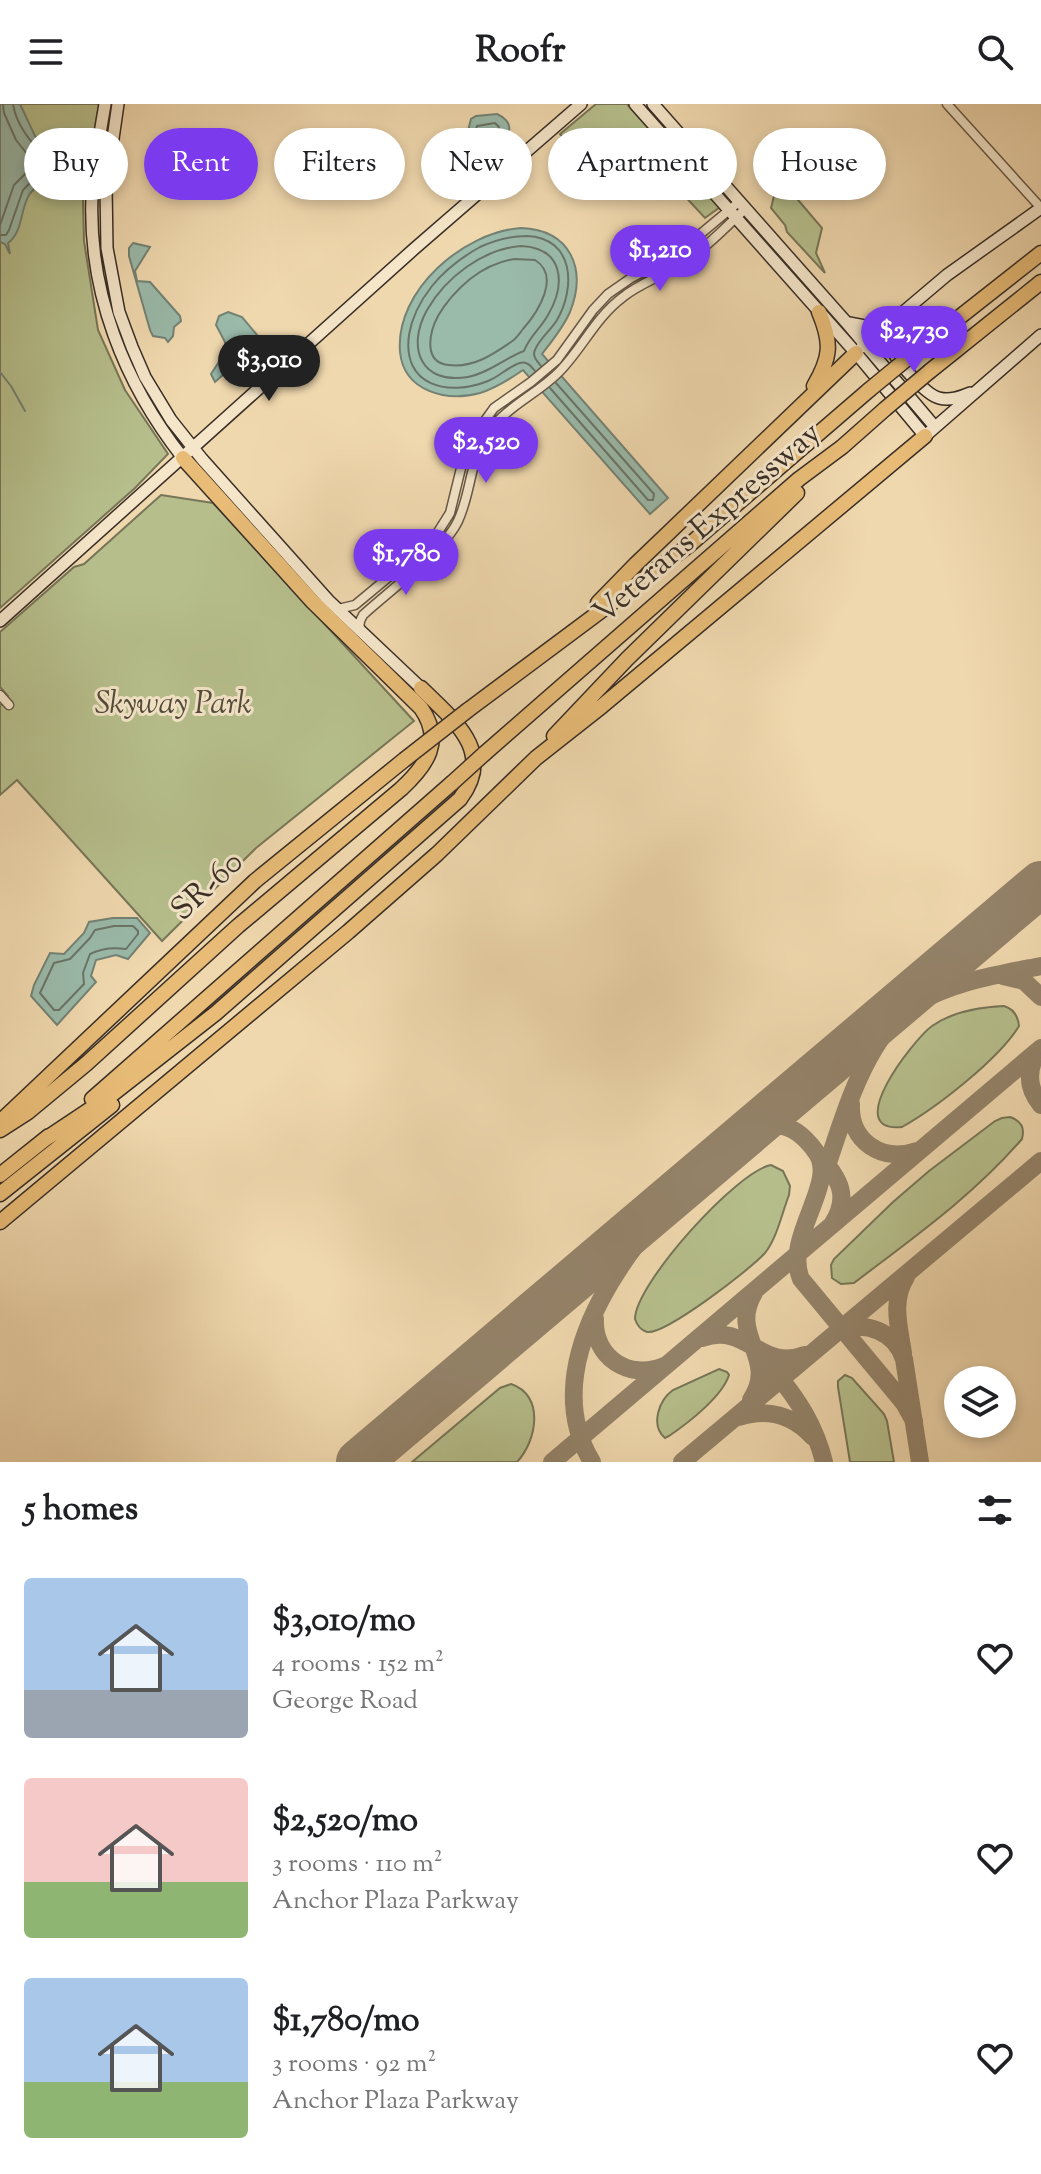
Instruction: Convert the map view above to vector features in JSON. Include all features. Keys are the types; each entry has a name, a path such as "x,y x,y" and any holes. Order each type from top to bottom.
{"highway":[{"name":"Veterans Expressway","path":"468,710 688,546 869,390 1041,253"},
{"name":"Veterans Expressway","path":"44,1140 799,479 1041,282"},
{"path":"805,400 823,370 828,354 828,337 819,312"},
{"path":"580,625 636,564 860,348"},
{"path":"0,1222 348,932 437,854 536,758 930,431"},
{"path":"536,758 605,681 842,447"},
{"path":"0,1130 28,1112 86,1064 238,926 391,798 419,772 430,752 432,729 421,708 313,602 188,454"},
{"path":"0,1175 44,1140 110,1096 216,1013 449,810 465,792 473,762 469,739 421,688"},
{"name":"SR-60","path":"0,1122 255,881 468,710"},
{"path":"0,1194 99,1116 200,1031 216,1013"},
{"path":"0,1112 17,1107"},
{"path":"0,1206 77,1146 132,1110"}],"main road":[{"path":"105,104 92,193 94,242 99,284 114,337 132,380 158,424 337,609 421,688"},
{"path":"118,104 105,201 113,286 127,336 145,377 188,454"},
{"path":"0,621 385,275 581,104"},
{"path":"635,104 819,312 860,348 930,431 1041,335"},
{"path":"653,104 846,322 860,348"},
{"path":"860,348 947,275 1041,208"},
{"path":"846,322 870,327 894,319"},
{"path":"894,319 893,352 927,392 948,399 978,390"}],"street":[{"path":"947,104 1041,208"},
{"path":"359,631 363,615 427,558 453,530 464,507 473,465 482,443 502,416 557,360 593,310 608,294 674,256 743,205"},
{"path":"337,609 355,605 438,532 450,513 463,460 478,429 501,402 530,390 564,367 599,320 621,298 680,265 731,215"},
{"path":"0,695 9,705"}],"green space":[{"path":"0,104 99,104 95,128 24,128 24,200 83,200 84,241 98,330 125,390 168,454 135,488 0,608"},
{"path":"596,104 627,104 649,128 567,128"},
{"path":"688,200 714,200 720,207 705,218"},
{"path":"773,200 798,200 822,228 816,253 825,273 787,232 771,208"},
{"name":"Skyway Park","path":"161,495 213,503 414,721 256,848 162,941 17,780 0,795 0,706 8,696 0,687 0,632 74,567 84,564"},
{"path":"1004,1006 1015,1013 1019,1026 997,1053 966,1082 916,1119 902,1127 885,1125 878,1116 887,1084 923,1034 940,1021 957,1014"},
{"path":"1010,1117 1021,1125 1022,1139 984,1179 854,1283 841,1284 832,1278 834,1259 893,1202 995,1121"},
{"path":"771,1165 783,1171 790,1186 776,1233 765,1253 689,1313 657,1330 647,1332 641,1329 635,1319 639,1303 669,1256 735,1187"},
{"path":"719,1369 729,1375 712,1401 665,1438 660,1433 657,1420 660,1406 668,1394"},
{"path":"845,1375 852,1378 884,1414 894,1462 850,1462 838,1387 838,1381"},
{"path":"511,1384 529,1398 534,1419 529,1442 517,1462 412,1462 500,1388"}],"water":[{"path":"0,104 20,104 31,128 24,128 24,200 26,200 19,227 8,243 10,254 5,244 0,242"},
{"path":"497,114 509,128 469,128 471,119"},
{"path":"521,228 552,236 571,255 577,281 575,296 564,323 542,354 668,498 650,514 523,370 486,391 454,396 441,395 418,385 403,366 401,329 409,307 437,268 477,240"},
{"path":"133,243 150,247 135,271 137,281 150,282 180,316 181,321 174,327 173,336 168,342 165,338 153,336 150,330 129,256"},
{"path":"228,312 242,317 262,341 260,345 247,345 232,367 215,382 211,374 226,351 216,325 219,316"},
{"path":"137,918 150,933 128,959 116,955 96,960 91,976 96,982 57,1025 31,996 50,953 64,954 84,933 89,922"}],"waterway":[{"path":"0,372 25,411"}],"taxiway":[{"path":"824,1174 859,1079 891,1025 909,1002 951,961 1041,886"},
{"path":"914,1004 961,984 1041,966"},
{"path":"1003,976 1024,981 1041,997"},
{"path":"862,1038 889,1019"},
{"path":"552,1462 1041,1048"},
{"path":"1037,1053 1030,1080 1033,1093 1041,1105"},
{"path":"851,1104 856,1129 870,1146 892,1154 917,1151"},
{"path":"592,1462 577,1423 574,1382 583,1340 601,1299 625,1260 683,1192 730,1148 758,1128 766,1126 781,1126 801,1135 816,1152 821,1164 817,1194 799,1246 797,1263 801,1279 904,1403 914,1421"},
{"path":"821,1157 840,1188 841,1204 833,1223"},
{"path":"682,1462 1041,1161"},
{"path":"903,1353 897,1304 906,1277"},
{"path":"751,1400 760,1371 746,1322 754,1293"},
{"path":"595,1319 600,1344 616,1362 638,1370 664,1366"},
{"path":"839,1331 869,1328 887,1335 900,1350 920,1462"},
{"path":"702,1338 731,1336 776,1357 805,1355"},
{"path":"774,1371 805,1414 824,1462"},
{"path":"739,1417 760,1413 779,1415 797,1423 813,1437"}],"runway":[{"path":"359,1462 1041,884"}]}
